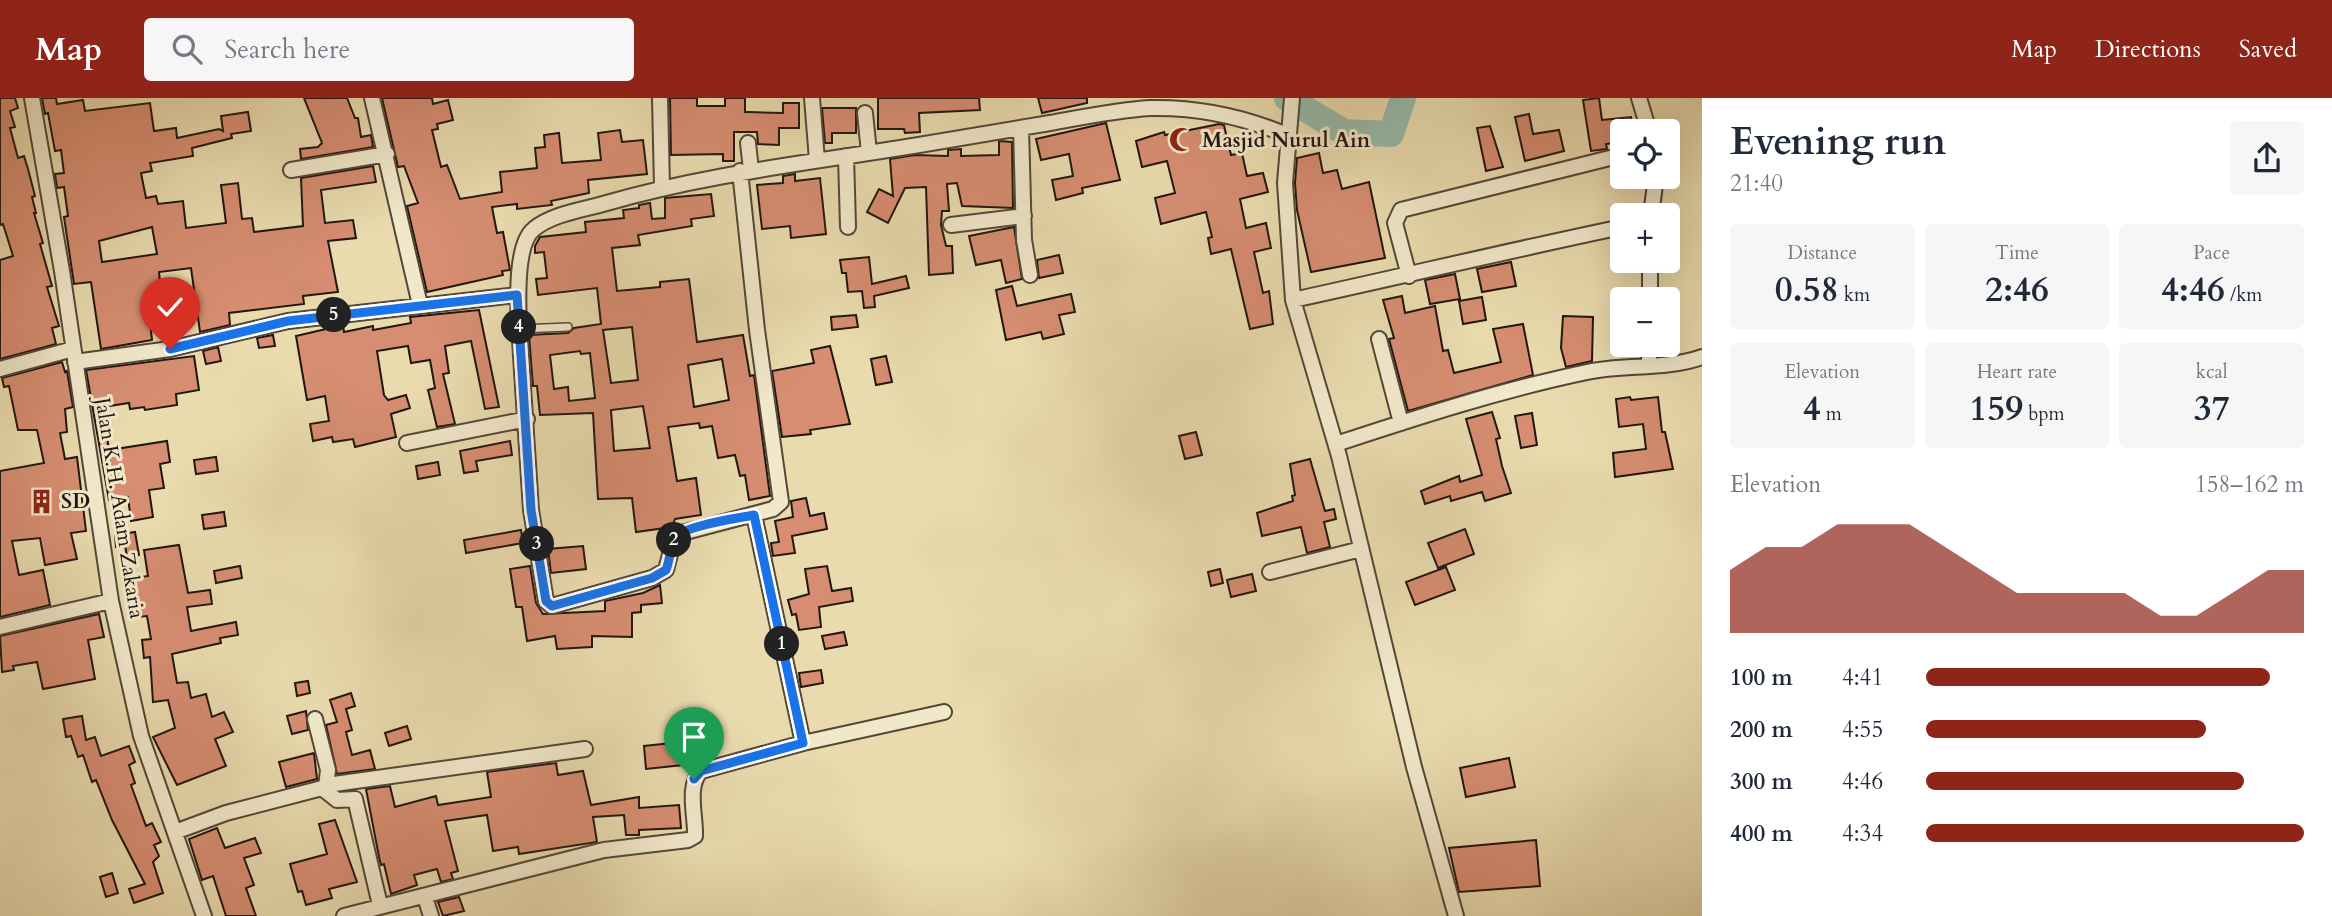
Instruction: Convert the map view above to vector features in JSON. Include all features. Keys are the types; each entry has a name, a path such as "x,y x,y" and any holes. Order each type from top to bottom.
{"street":[{"name":"Jalan K.H. Adam Zakaria","path":"32,98 111,601 141,736 204,916"},
{"path":"372,98 420,305"},
{"path":"660,98 663,187"},
{"path":"812,98 817,160"},
{"path":"1292,98 1286,211 1293,300 1336,444 1414,767 1456,916"},
{"path":"1639,98 1645,119"},
{"path":"748,143 746,170 757,330 780,502 773,509 754,515 701,526 678,534 674,539 666,570 652,578 552,606 546,601 531,510 517,295 524,243 533,229 552,219 663,187 746,170 869,153 1104,113 1148,108 1181,109 1255,122 1289,136"},
{"path":"865,113 869,153"},
{"path":"1021,128 1024,216 1030,275"},
{"path":"291,170 387,154"},
{"path":"846,156 848,227"},
{"path":"1409,275 1395,223 1401,210 1610,158"},
{"path":"951,225 1024,216"},
{"path":"1293,300 1409,275 1471,258 1610,229"},
{"path":"0,369 74,356 190,345 288,321 517,295"},
{"path":"1379,339 1401,423"},
{"path":"1649,357 1649,364"},
{"path":"1336,444 1561,377 1613,366 1662,366 1702,357"},
{"path":"407,443 527,419"},
{"path":"754,515 803,743"},
{"path":"1270,572 1361,549"},
{"path":"0,627 111,601"},
{"path":"344,916 604,850 688,840 695,836 693,788 694,779 701,771 803,743 944,712"},
{"path":"315,719 328,770 324,787"},
{"path":"175,832 226,813 324,787 585,750"},
{"path":"324,787 337,800 355,799 380,905"},
{"path":"425,897 431,916"}],"lane":[{"path":"519,329 568,327"}],"building":[{"path":"0,98 15,98 18,108 10,111 15,127 10,128 18,158 24,156 35,196 32,197 34,213 52,286 47,287 59,326 52,328 56,344 0,359 0,260 13,256 3,224 0,225"},
{"path":"42,98 56,98 57,104 83,100 85,111 150,103 154,131 176,128 177,138 219,129 223,131 221,116 248,112 251,131 231,134 232,138 192,148 193,156 150,163 152,171 141,173 146,198 156,196 158,204 183,201 186,228 226,223 221,185 238,183 242,219 252,218 254,232 303,226 301,178 373,166 376,182 321,190 325,223 353,220 356,238 328,241 338,292 303,296 304,304 229,313 230,325 200,332 191,268 159,272 162,301 148,302 152,340 101,349 91,282 74,284 64,217 68,216 64,187 57,188 55,174 64,173 61,150 55,151 48,113 45,114","holes":["152,227 157,254 102,262 99,241"]},
{"path":"304,98 347,98 355,118 358,118 361,137 371,135 373,147 301,159 300,149 318,147 322,143"},
{"path":"382,98 432,98 433,104 448,100 453,120 437,124 438,129 432,130 441,167 447,165 460,199 502,192 500,172 537,168 535,148 545,147 544,135 559,133 562,163 601,160 598,133 620,130 622,142 643,140 647,174 588,180 589,193 551,201 552,205 517,209 517,204 492,207 497,233 503,232 510,270 502,271 503,275 427,292 407,206 418,203 404,166 398,167"},
{"path":"670,98 697,98 697,106 725,106 725,98 745,98 745,112 783,113 783,103 799,103 799,128 779,128 779,145 758,144 757,132 734,132 734,161 723,161 723,154 671,155"},
{"path":"878,98 979,98 980,110 919,113 920,132 905,133 904,129 878,129"},
{"path":"1038,98 1087,98 1087,103 1042,113"},
{"path":"1599,98 1602,120 1610,119 1610,144 1606,144 1607,149 1591,151 1583,100"},
{"path":"822,108 856,108 856,133 832,133 832,143 825,143"},
{"path":"1529,114 1533,134 1559,130 1564,151 1525,161 1515,117"},
{"path":"1106,123 1120,180 1082,188 1083,193 1056,200 1052,180 1073,176 1069,154 1041,160 1036,139"},
{"path":"1224,125 1231,155 1242,153 1247,176 1263,173 1268,192 1240,199 1246,228 1266,223 1271,248 1254,252 1263,293 1269,291 1273,324 1250,329 1231,249 1211,254 1208,238 1212,237 1206,212 1161,224 1155,198 1175,193 1167,161 1142,167 1136,141 1164,132 1165,135"},
{"path":"1490,126 1503,167 1486,171 1477,128"},
{"path":"999,141 1012,142 1013,208 962,206 957,183 947,184 949,211 942,211 941,225 946,246 952,246 953,273 929,275 926,187 905,188 888,223 867,212 879,189 893,196 890,159 915,155 948,156 948,150 961,149 961,156 999,155"},
{"path":"1319,153 1323,173 1337,170 1342,189 1369,182 1385,258 1311,272 1297,210 1295,183 1297,158"},
{"path":"795,174 795,181 820,178 826,234 791,238 790,226 762,229 757,185 783,183 783,176"},
{"path":"711,194 714,216 691,219 692,226 638,235 640,245 612,248 617,291 660,287 660,282 689,279 697,342 743,335 750,376 754,375 770,496 749,500 745,475 740,476 735,455 718,458 712,426 700,428 699,423 668,427 677,481 696,478 701,515 675,519 672,527 636,532 632,498 598,499 593,413 540,415 537,386 533,386 529,335 568,333 574,328 601,324 597,288 538,295 536,279 547,278 544,252 535,253 535,246 540,237 586,232 585,222 624,218 623,210 639,208 639,205 650,203 652,219 665,218 665,198","holes":["632,327 638,380 611,383 603,330","580,351 581,354 590,353 595,398 569,401 568,387 554,389 550,355","722,359 729,400 694,407 688,365","643,406 650,448 614,451 611,410"]},
{"path":"1014,227 1022,279 1006,283 1001,260 976,265 969,236"},
{"path":"1059,255 1063,273 1039,278 1037,260"},
{"path":"869,257 872,284 906,276 909,288 874,296 875,307 864,308 862,291 848,292 846,273 842,273 840,260"},
{"path":"1511,262 1516,286 1482,292 1477,269"},
{"path":"1455,274 1460,299 1430,304 1425,280"},
{"path":"1012,286 1017,306 1071,294 1075,312 1059,315 1064,334 1043,339 1041,332 1006,340 996,290"},
{"path":"1402,296 1405,313 1435,306 1443,351 1448,350 1454,373 1501,362 1493,329 1523,324 1533,375 1408,411 1389,339 1394,338 1383,300"},
{"path":"1482,297 1486,320 1463,324 1459,301"},
{"path":"479,310 499,407 485,409 471,341 445,346 449,373 443,374 455,424 437,427 428,390 435,388 430,360 411,363 408,346 377,351 384,395 388,400 406,395 410,408 391,414 396,437 355,447 353,439 333,442 332,437 313,441 310,424 329,421 325,396 307,400 296,336 343,325 344,332 373,326 373,330 411,323 410,317"},
{"path":"856,315 858,327 832,330 831,317"},
{"path":"1563,316 1593,317 1592,361 1566,367 1561,348"},
{"path":"273,335 275,346 259,348 257,338"},
{"path":"830,346 850,424 810,430 811,434 782,437 772,371 814,363 811,350"},
{"path":"218,347 221,361 206,364 203,351"},
{"path":"194,356 199,390 176,394 177,405 145,410 144,407 130,409 129,403 103,407 109,450 167,441 170,462 160,464 164,488 149,490 153,517 131,521 128,497 109,500 86,370"},
{"path":"886,356 892,382 876,385 871,359"},
{"path":"62,362 65,372 67,371 73,407 65,409 67,432 60,433 65,459 77,457 86,531 71,533 77,559 45,565 40,538 12,541 19,575 43,570 50,605 0,617 0,471 44,463 37,430 18,430 9,386 4,387 2,378"},
{"path":"1630,397 1631,400 1658,397 1662,432 1665,432 1673,469 1615,477 1613,453 1646,449 1643,424 1619,427 1616,399"},
{"path":"1492,412 1500,438 1496,439 1502,466 1511,493 1485,501 1482,492 1451,501 1450,496 1425,504 1421,491 1459,476 1460,482 1482,475 1466,419"},
{"path":"1532,413 1537,445 1521,448 1515,416"},
{"path":"1196,432 1202,455 1185,459 1179,436"},
{"path":"510,441 512,455 476,461 478,471 464,473 460,451"},
{"path":"216,457 218,471 196,474 194,460"},
{"path":"1310,459 1325,511 1334,509 1336,519 1324,522 1330,547 1307,553 1301,527 1262,536 1257,513 1293,501 1292,496 1295,495 1290,464"},
{"path":"438,462 440,475 418,479 416,466"},
{"path":"806,498 810,516 824,513 827,529 792,536 795,553 773,556 771,543 779,542 775,521 793,517 791,501"},
{"path":"224,512 226,526 204,529 202,515"},
{"path":"1465,529 1474,554 1438,568 1428,543"},
{"path":"521,530 523,543 466,553 464,540"},
{"path":"135,532 139,555 127,557 125,545 116,547 115,535"},
{"path":"179,545 188,593 210,590 212,604 187,607 191,631 236,622 238,635 220,638 221,643 172,654 177,683 188,682 191,698 206,694 212,717 224,712 233,732 215,739 226,766 177,785 153,737 175,728 168,700 153,702 150,657 144,658 142,640 151,639 147,616 138,617 135,578 148,576 144,550"},
{"path":"583,546 586,569 551,573 548,549"},
{"path":"240,566 242,578 216,583 214,571"},
{"path":"530,566 536,603 543,614 605,611 605,601 643,593 660,585 662,603 641,605 641,612 632,613 632,637 592,636 592,647 557,649 555,636 527,641 522,607 516,607 510,569"},
{"path":"827,566 832,591 851,588 853,601 819,607 821,627 799,630 796,614 792,615 788,600 809,594 805,569"},
{"path":"1446,567 1455,590 1415,605 1406,582"},
{"path":"1220,569 1223,583 1211,586 1208,572"},
{"path":"1252,574 1256,591 1231,597 1227,580"},
{"path":"99,614 104,637 88,640 95,679 43,689 37,662 13,666 14,670 2,672 0,636"},
{"path":"844,632 847,645 825,649 822,636"},
{"path":"821,670 823,683 801,687 799,673"},
{"path":"308,681 310,693 297,696 295,683"},
{"path":"351,693 355,706 346,709 352,730 346,732 352,755 370,750 375,769 337,774 326,725 337,722 330,700"},
{"path":"306,711 308,730 292,734 287,716"},
{"path":"82,716 86,740 95,737 101,756 129,746 135,762 129,765 135,783 131,785 146,826 152,823 161,842 154,845 159,856 153,862 163,893 134,903 129,889 145,884 112,820 96,780 92,782 83,755 78,757 71,736 66,737 63,719"},
{"path":"407,726 411,739 389,746 385,733"},
{"path":"681,742 683,765 646,769 644,746"},
{"path":"314,753 317,779 286,787 279,762"},
{"path":"1509,758 1515,787 1466,797 1460,768"},
{"path":"556,763 558,775 583,771 591,805 639,797 639,808 679,805 681,828 639,830 639,835 626,835 624,815 593,817 597,842 519,854 518,847 493,851 487,815 445,821 458,871 451,873 453,879 441,882 437,869 414,875 417,885 391,894 384,864 381,865 379,857 366,789 390,786 395,807 436,796 438,805 491,797 487,772"},
{"path":"335,820 357,882 329,889 332,898 306,905 302,891 298,892 290,864 327,854 319,824"},
{"path":"217,828 225,848 255,838 261,853 244,858 254,885 246,888 256,916 226,916 213,876 202,880 189,839"},
{"path":"1536,840 1540,886 1459,892 1449,848"},
{"path":"112,873 118,893 106,897 100,877"},
{"path":"459,897 464,911 443,916 438,902"}],"waterway":[{"path":"1287,98 1344,132 1391,134 1403,98"}],"place":[{"name":"Masjid Nurul Ain","path":"1182,140"},
{"name":"SD","path":"41,501"}],"route":[{"path":"170,349 288,321 517,295 531,510 546,601 552,606 558,606 613,587 652,578 666,570 674,539 678,534 701,526 754,515 803,743 701,771 694,779"}]}
